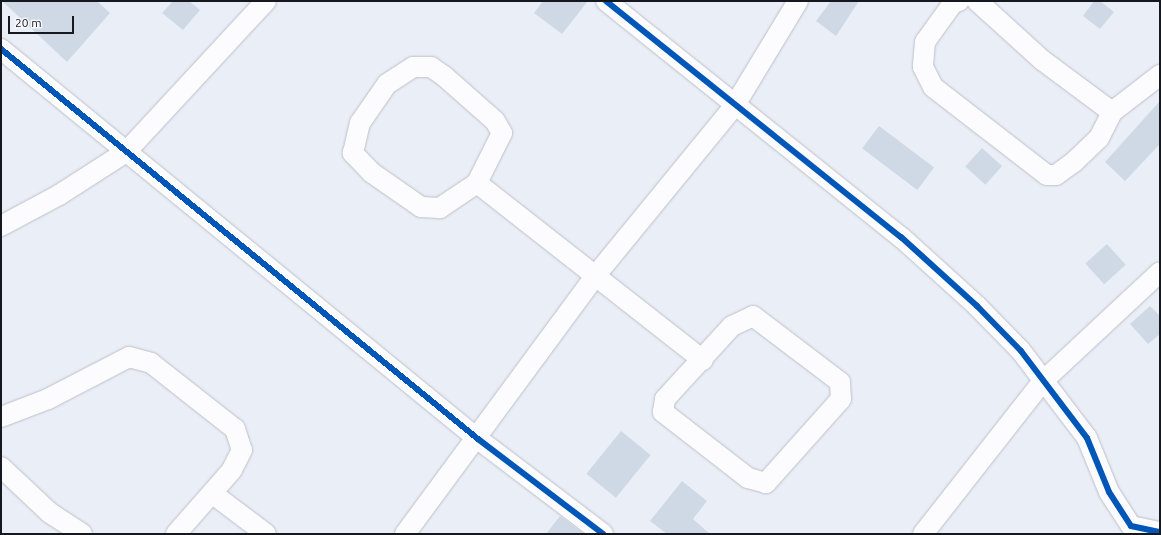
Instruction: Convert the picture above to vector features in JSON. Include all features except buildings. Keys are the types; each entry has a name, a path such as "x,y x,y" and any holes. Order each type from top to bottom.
{"street":[{"path":"1,226 59,195 126,152 266,1"},
{"path":"606,1 901,237 966,295 1021,351 1042,382 1087,438 1109,492 1128,530 1160,532"},
{"path":"405,534 478,439 596,275 736,105 798,1"},
{"path":"959,1 953,4 925,42 924,67 933,87 1047,175 1056,175 1074,162 1099,138 1112,112 1160,75"},
{"path":"977,1 1042,60 1112,112"},
{"path":"1,49 478,439 602,534"},
{"path":"413,67 431,67 495,121 502,133 477,183 440,208 421,207 372,173 353,153 360,123 387,84 413,67"},
{"path":"477,183 703,360"},
{"path":"923,534 1042,382 1160,272"},
{"path":"752,316 840,382 841,400 766,483 748,478 663,412 665,400 703,360 732,326 752,316"},
{"path":"1,417 48,399 129,358 151,363 235,429 242,450 213,494 176,534"},
{"path":"1,467 50,513 82,534"},
{"path":"213,494 266,534"}],"cycle path":[{"path":"606,1 901,237 977,306 1021,351 1087,438 1109,492 1131,526 1160,532"},
{"path":"1,49 478,439 603,534"}]}
